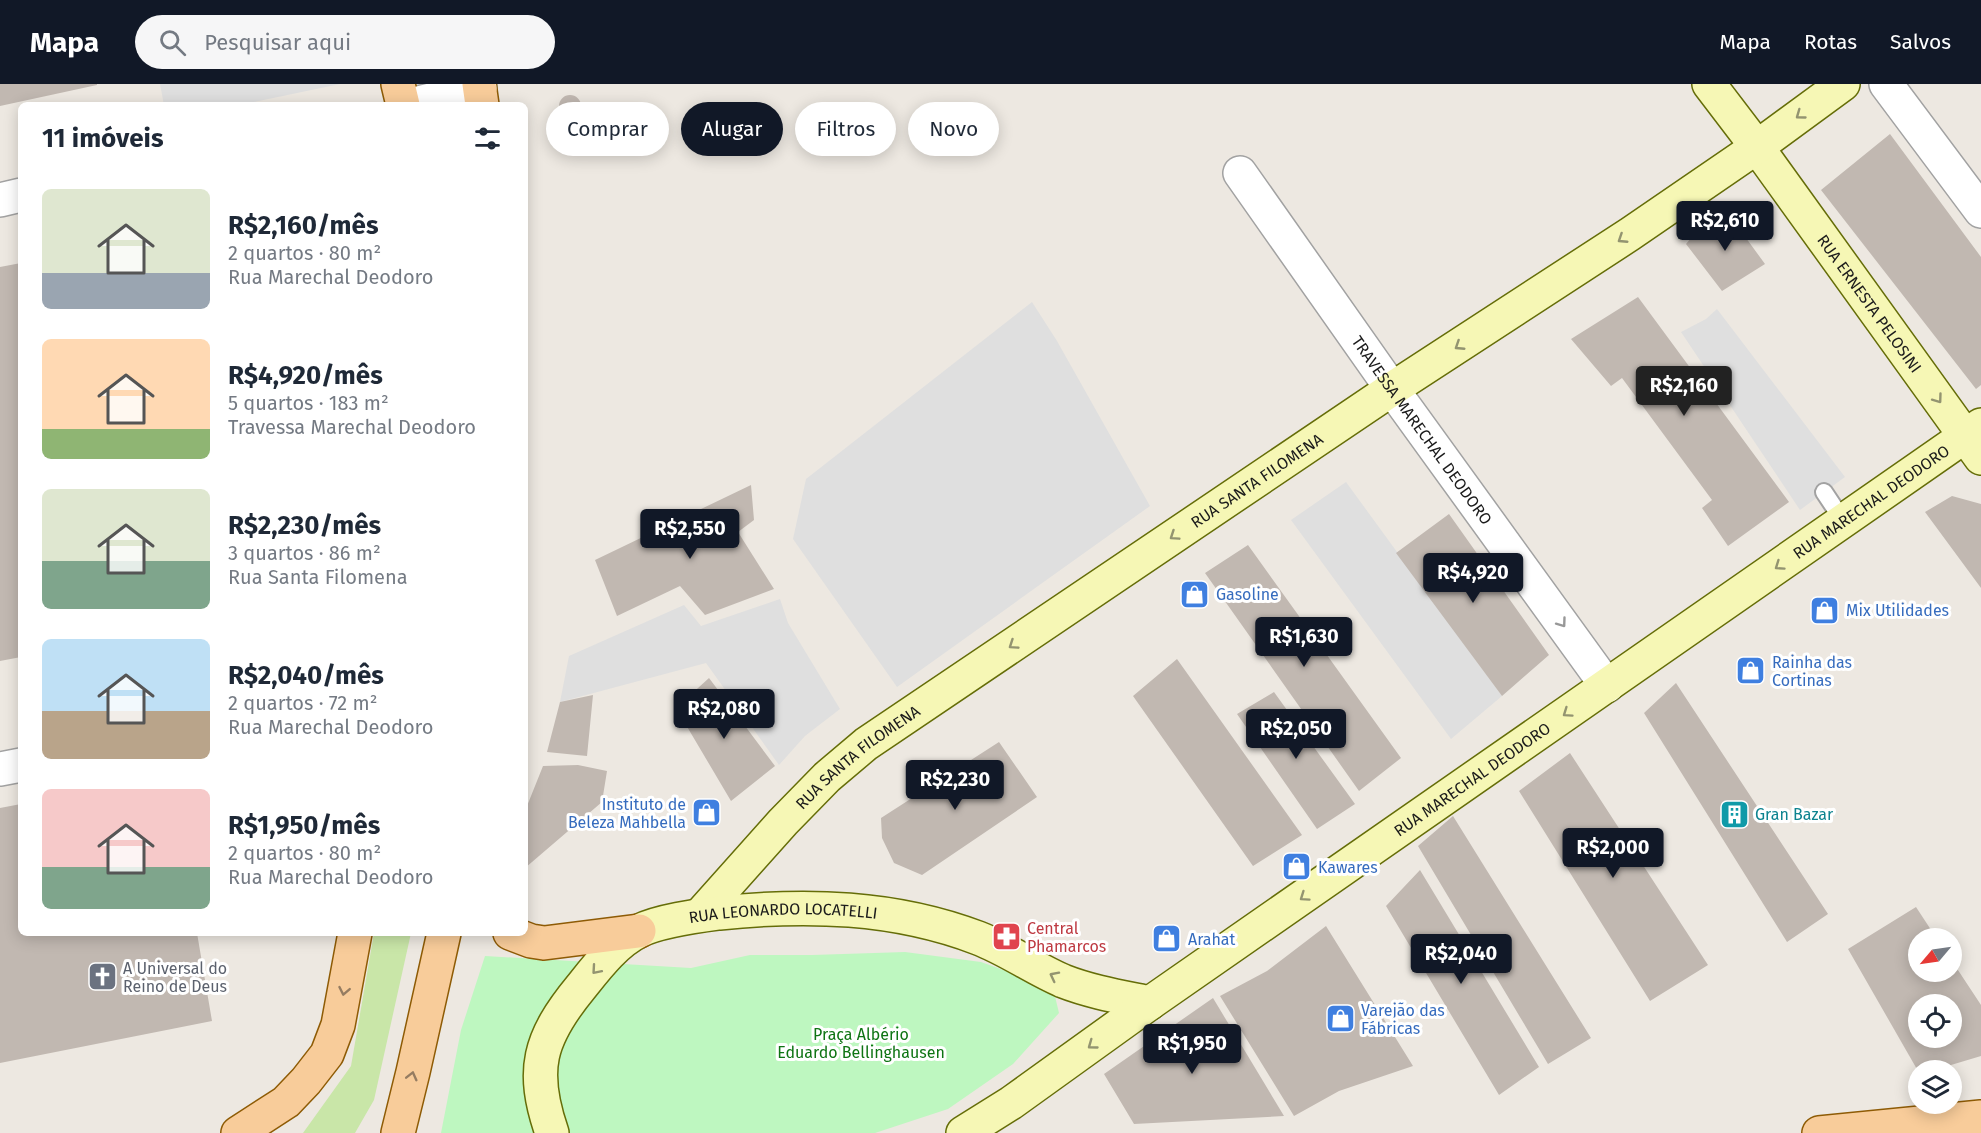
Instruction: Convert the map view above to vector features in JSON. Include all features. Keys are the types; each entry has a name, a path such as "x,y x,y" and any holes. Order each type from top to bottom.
{"main road":[{"path":"398,84 402,102"},
{"path":"518,936 544,943 639,931"},
{"path":"238,1133 286,1102 327,1054 338,1025 354,936"},
{"path":"398,1133 443,936"},
{"path":"1819,1133 1981,1117"}],"street":[{"name":"RUA ERNESTA PELOSINI","path":"1709,84 1976,440"},
{"name":"RUA SANTA FILOMENA","path":"700,915 790,815 827,777 866,744 1392,389 1630,234 1757,147 1843,84"},
{"path":"1886,84 1981,211"},
{"path":"426,102 480,92"},
{"name":"TRAVESSA MARECHAL DEODORO","path":"1240,173 1392,389 1607,686"},
{"path":"0,200 18,196"},
{"name":"RUA MARECHAL DEODORO","path":"963,1133 1011,1103 1844,522 1976,440"},
{"path":"0,769 18,766"},
{"name":"RUA LEONARDO LOCATELLI","path":"552,1133 544,1108 540,1075 541,1058 546,1041 562,1011 591,974 621,944 639,931 700,915 806,908 845,909 909,918 978,938 1078,987 1150,1004"}],"lane":[{"path":"1824,492 1844,522"}],"green space":[{"path":"373,936 410,936 374,1100 355,1133 303,1133 351,1066"},
{"name":"Praça Albério Eduardo Bellinghausen","path":"905,952 981,962 1053,988 1059,1013 1013,1064 948,1109 875,1133 441,1133 461,1030 485,956 691,968 750,955"}],"shaded area":[{"path":"160,84 340,84 253,102 163,102"},
{"path":"1032,302 1057,341 1150,506 897,687 793,539 806,479"},
{"path":"1717,309 1845,477 1800,510 1681,332 1706,319"},
{"path":"1346,482 1502,696 1451,739 1291,520"},
{"path":"780,599 788,623 840,709 805,736 779,765 706,663 560,702 569,656 684,605 701,626"}],"building":[{"path":"0,84 97,84 97,85 0,106"},
{"path":"570,95 578,98 580,102 560,102 562,98"},
{"path":"1890,134 1981,257 1981,385 1976,389 1821,190"},
{"path":"1730,216 1765,264 1722,291 1686,244 1701,226"},
{"path":"18,264 18,658 0,661 0,267"},
{"path":"1638,297 1789,502 1728,546 1702,508 1712,500 1622,378 1611,386 1571,339"},
{"path":"751,485 754,520 738,532 774,589 705,615 680,586 617,616 595,560"},
{"path":"1952,496 1981,504 1981,588 1925,512"},
{"path":"1449,514 1549,655 1502,696 1396,553"},
{"path":"1248,545 1401,758 1359,791 1205,573"},
{"path":"1177,659 1302,835 1253,866 1133,696"},
{"path":"709,678 775,766 731,801 676,708"},
{"name":"Gran Bazar","path":"1676,683 1828,914 1787,942 1644,713"},
{"path":"1274,692 1355,804 1317,829 1237,714"},
{"path":"593,695 587,756 547,752 560,702"},
{"path":"999,742 1037,797 922,875 894,863 882,838 881,818"},
{"path":"1570,753 1708,965 1650,1001 1519,791"},
{"path":"578,765 607,771 602,802 528,865 528,804 543,766"},
{"name":"A Universal do Reino de Deus","path":"18,805 18,936 198,936 212,1021 0,1063 0,808"},
{"path":"1453,816 1591,1038 1548,1064 1418,846"},
{"path":"1420,870 1539,1067 1499,1095 1386,906"},
{"path":"1916,907 1930,928 1908,928 1908,982 1962,982 1962,976 1981,1005 1981,1056 1962,1062 1912,1060 1848,949"},
{"name":"Varejão das Fábricas","path":"1326,926 1413,1066 1339,1091 1294,1116 1220,996 1267,971"},
{"path":"1213,998 1284,1116 1134,1124 1104,1074"}],"place":[{"name":"Gasoline","path":"1195,594"},
{"name":"Mix Utilidades","path":"1825,610"},
{"name":"Rainha das Cortinas","path":"1751,671"},
{"name":"Instituto de Beleza Mahbella","path":"707,813"},
{"name":"Gran Bazar","path":"1734,814"},
{"name":"Kawares","path":"1297,867"},
{"name":"Central Phamarcos","path":"1006,937"},
{"name":"Arahat","path":"1167,939"},
{"name":"A Universal do Reino de Deus","path":"102,977"},
{"name":"Varejão das Fábricas","path":"1340,1019"}]}
